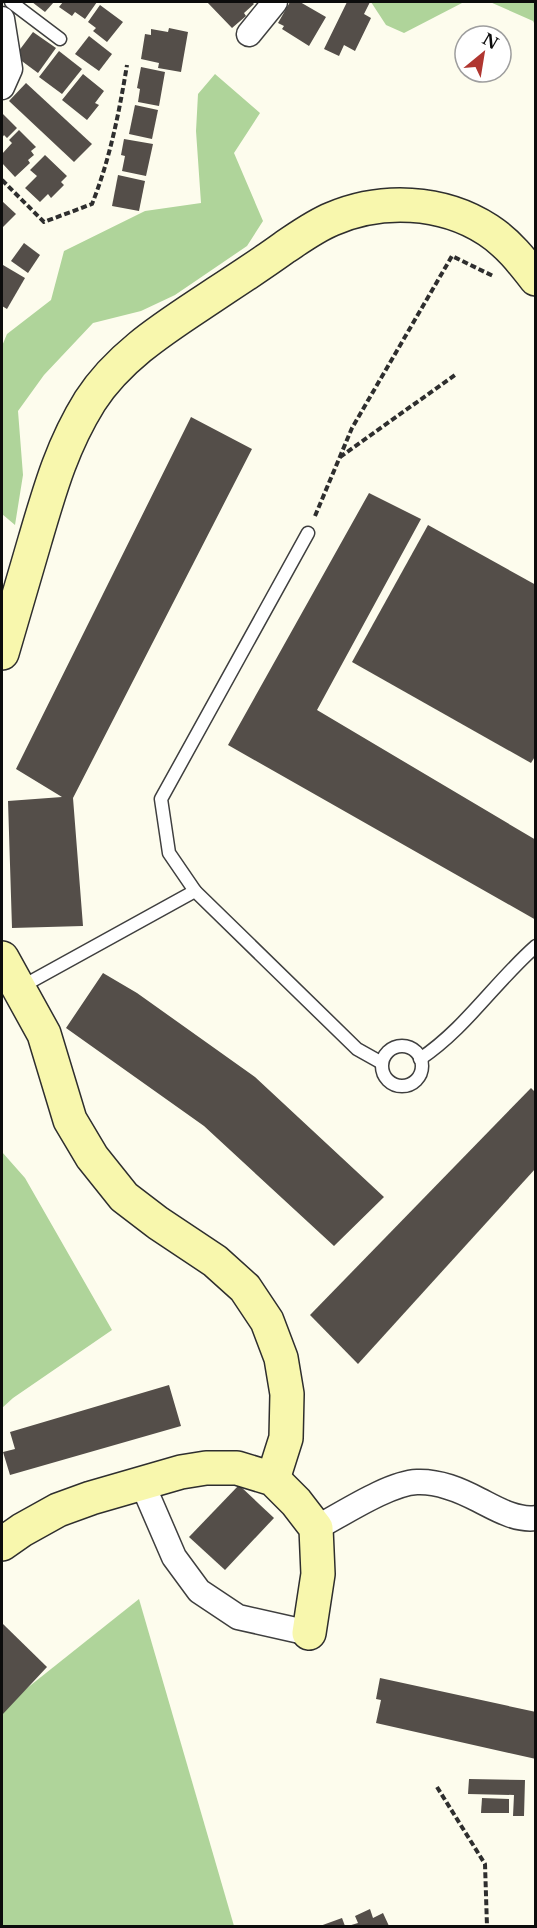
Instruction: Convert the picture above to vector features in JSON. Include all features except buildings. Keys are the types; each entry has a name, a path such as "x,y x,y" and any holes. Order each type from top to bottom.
{"street":[{"path":"249,34 275,2"},
{"path":"2,19 10,69 2,87"},
{"path":"2,653 56,469 72,432 92,399 113,372 142,344 296,240 329,220 357,209 387,205 419,205 454,214 488,230 516,254 536,279"},
{"path":"2,958 44,1034 70,1120 92,1157 124,1197 158,1224 215,1261 245,1288 267,1321 281,1358 287,1394 285,1438 273,1479"},
{"path":"2,1544 58,1510 142,1483 181,1472 206,1468 237,1468 273,1479 296,1502 316,1528 318,1574 309,1633 238,1617 199,1591 174,1557 142,1483"},
{"path":"316,1528 396,1486 416,1482 442,1484 469,1494 503,1513 536,1518"}],"lane":[{"path":"11,2 60,39"},
{"path":"308,533 161,799 169,853 195,891 357,1049 382,1063"},
{"path":"20,987 195,891"},
{"path":"420,1059 441,1045 478,1008 514,966 536,946"},
{"path":"398,1046 412,1048 420,1059 422,1065 417,1078 406,1085 399,1085 388,1080 382,1069 387,1052 398,1046"}],"path":[{"path":"2,180 44,222 92,204 104,173 114,134 127,65"},
{"path":"308,533 352,428 452,256"},
{"path":"339,458 455,375"},
{"path":"437,1787 485,1864 486,1926"}],"green space":[{"path":"371,2 464,2 404,33 386,25"},
{"path":"490,2 535,2 535,25 533,21"},
{"path":"215,74 260,113 234,153 263,221 247,246 175,295 141,311 93,323 44,375 18,411 23,475 15,525 2,514 2,346 7,334 51,300 64,251 145,211 201,203 196,131 198,94"},
{"path":"2,1152 25,1178 112,1330 2,1408"},
{"path":"139,1599 234,1926 2,1926 2,1708"}]}
